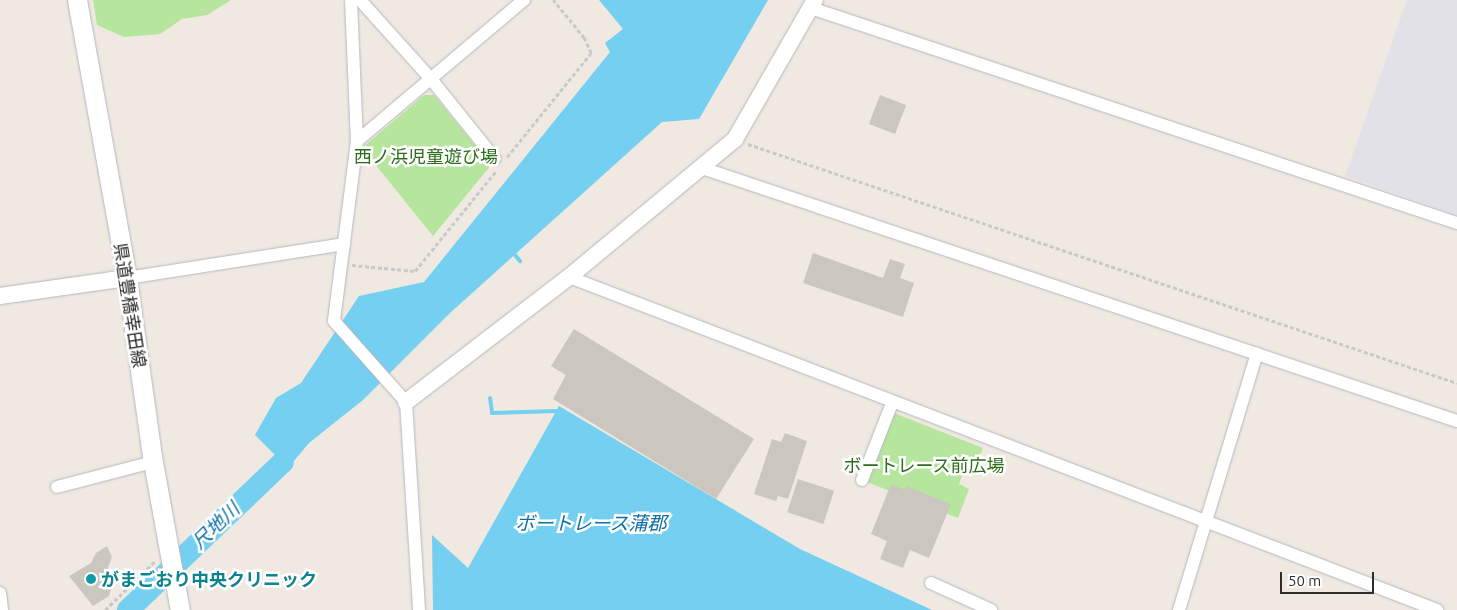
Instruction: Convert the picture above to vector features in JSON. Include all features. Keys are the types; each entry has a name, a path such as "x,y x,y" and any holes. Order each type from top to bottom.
{"main road":[{"name":"県道豊橋幸田線","path":"77,0 127,278 153,462 180,610"}],"street":[{"path":"352,0 357,141 334,321 406,402 419,610"},
{"path":"360,0 430,79 495,159"},
{"path":"357,141 524,0"},
{"path":"406,402 569,277 702,168 734,139 813,4 1457,223"},
{"path":"702,168 1457,421"},
{"path":"0,296 344,244"},
{"path":"569,277 892,403 1437,610"},
{"path":"1179,610 1256,354"},
{"path":"862,480 892,403"},
{"path":"57,487 153,462"},
{"path":"931,584 991,610"},
{"path":"0,593 2,610"}],"path":[{"path":"734,139 1457,383"},
{"path":"104,610 170,551"}],"shaded area":[{"path":"1407,0 1457,0 1457,215 1345,176"}],"green space":[{"path":"93,0 231,0 207,15 182,19 160,34 124,37 97,25"},
{"name":"西ノ浜児童遊び場","path":"424,95 434,95 491,165 433,236 362,148"},
{"name":"ボートレース前広場","path":"894,413 983,448 975,469 966,465 959,484 969,489 958,518 862,480"}],"water":[{"path":"599,0 768,0 699,119 662,122 450,313 363,400 309,443 288,468 255,435 276,398 301,383 359,296 424,282 610,52 605,43 623,29"},
{"name":"ボートレース蒲郡","path":"559,406 800,549 932,610 433,610 432,535 468,568"}],"building":[{"path":"880,95 906,105 895,134 869,124"},
{"path":"813,253 883,278 890,259 905,264 900,278 914,283 903,317 803,283"},
{"path":"574,329 754,439 716,499 553,399 566,375 551,366"},
{"path":"785,433 807,441 788,499 778,496 776,501 754,494 772,439 781,442"},
{"path":"798,479 834,491 823,524 787,512"},
{"path":"891,484 905,490 906,486 951,504 929,558 910,550 903,568 880,559 887,541 871,534"},
{"name":"がまごおり中央クリニック","path":"107,546 112,557 107,570 113,583 109,596 93,606 69,576 91,563 96,553"}],"waterway":[{"path":"515,255 520,261"},
{"path":"490,398 492,413 556,411 560,414"},
{"name":"尺地川","path":"128,610 283,462"}],"place":[{"name":"がまごおり中央クリニック","path":"91,579"}]}
